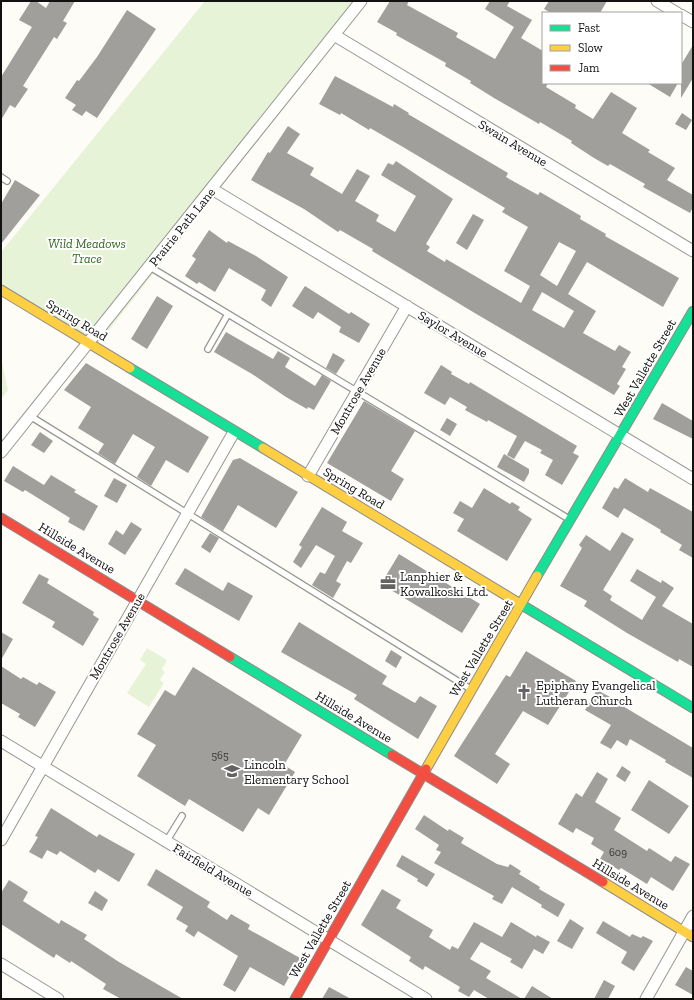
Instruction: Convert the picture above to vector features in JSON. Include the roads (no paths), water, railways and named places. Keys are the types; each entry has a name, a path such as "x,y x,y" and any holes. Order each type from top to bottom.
{"street":[{"name":"Prairie Path Lane","path":"1,452 361,1"},
{"path":"657,1 675,12"},
{"path":"682,16 693,22"},
{"name":"Swain Avenue","path":"334,35 693,250"},
{"name":"Saylor Avenue","path":"212,189 693,479"},
{"name":"Spring Road","path":"1,290 693,708"},
{"name":"Montrose Avenue","path":"308,476 407,306"},
{"name":"West Vallette Street","path":"295,999 471,689 522,605 693,311"},
{"name":"Montrose Avenue","path":"1,840 234,432"},
{"name":"Hillside Avenue","path":"1,518 688,934"},
{"name":"Fairfield Avenue","path":"1,742 426,999"},
{"path":"646,999 688,934 693,916"},
{"path":"1,964 58,999"}],"lane":[{"path":"1,178 7,181"},
{"path":"150,267 571,521"},
{"path":"208,349 228,314"},
{"path":"30,416 471,689"},
{"path":"166,842 182,816"}],"place":[{"name":"Lanphier & Kowalkoski Ltd.","path":"388,583"},
{"name":"Epiphany Evangelical Lutheran Church","path":"524,692"},
{"name":"Lincoln Elementary School","path":"232,771"}],"park label":[{"name":"Wild Meadows Trace","path":"87,250"}]}
